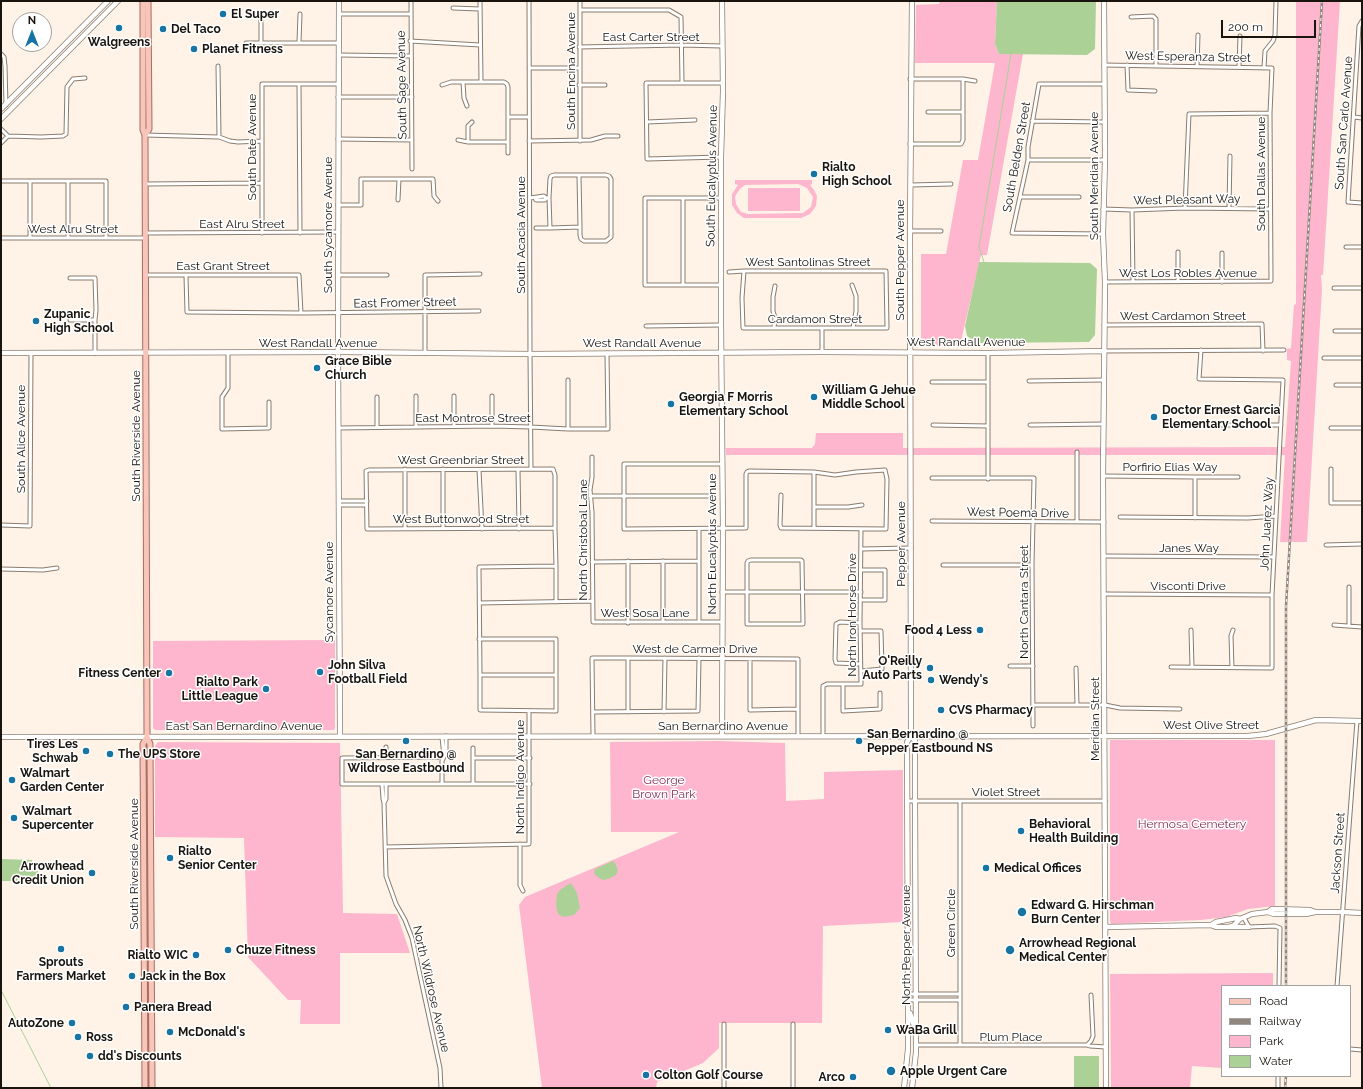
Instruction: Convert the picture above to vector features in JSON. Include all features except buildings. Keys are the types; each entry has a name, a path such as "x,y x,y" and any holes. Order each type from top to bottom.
{"main road":[{"name":"South Riverside Avenue","path":"143,1 143,130 145,135 146,275 147,736 150,744 152,1088"},
{"name":"South Riverside Avenue","path":"145,135 149,129 148,1"},
{"name":"South Riverside Avenue","path":"145,1088 143,744 147,736"},
{"path":"144,924 147,927 148,941 151,945"}],"street":[{"path":"1,109 108,1"},
{"path":"1,119 118,1"},
{"name":"South Sycamore Avenue","path":"339,1 339,448"},
{"name":"South Sage Avenue","path":"411,1 410,41 412,169"},
{"path":"480,1 481,82"},
{"name":"South Acacia Avenue","path":"529,1 531,469"},
{"name":"South Encina Avenue","path":"580,1 580,140"},
{"name":"South Eucalyptus Avenue","path":"722,1 722,352"},
{"name":"South Pepper Avenue","path":"910,352 910,79 912,1"},
{"name":"South Meridian Avenue","path":"1104,1 1104,351"},
{"path":"1264,68 1265,51 1275,34 1276,1"},
{"path":"453,8 480,9"},
{"path":"580,10 668,10 681,17 682,83"},
{"path":"260,14 261,43"},
{"path":"299,42 300,14"},
{"path":"339,14 410,14"},
{"path":"1131,17 1153,16 1156,19 1156,66"},
{"name":"South San Carlo Avenue","path":"1362,21 1359,26 1348,202 1362,203"},
{"path":"1197,66 1198,35"},
{"path":"1239,67 1240,36"},
{"path":"410,41 480,46"},
{"path":"246,43 339,43"},
{"name":"East Carter Street","path":"579,47 682,45 722,46"},
{"path":"1,54 4,57 3,66 6,105"},
{"path":"339,55 411,56"},
{"name":"West Esperanza Street","path":"1104,65 1272,68"},
{"path":"1127,65 1128,90 1155,91"},
{"path":"218,66 219,137"},
{"path":"529,68 579,68"},
{"name":"South Dallas Avenue","path":"1271,281 1270,114 1272,68"},
{"path":"1,129 8,136 63,136 66,134 67,87 73,79 85,78"},
{"path":"910,79 963,79 975,81"},
{"path":"910,144 961,144 963,140 963,79"},
{"path":"442,85 451,82 504,82 507,84 508,153"},
{"path":"463,82 464,98 467,106"},
{"path":"721,157 647,159 646,83 723,83"},
{"name":"South Date Avenue","path":"262,233 262,84 299,84"},
{"path":"300,233 299,84 339,84"},
{"path":"579,85 605,84"},
{"name":"South Belden Street","path":"1103,234 1012,233 1028,160 1028,147 1039,84 1104,84"},
{"path":"338,97 412,97"},
{"path":"928,112 963,112"},
{"path":"1185,208 1189,114 1270,114"},
{"path":"508,117 529,117"},
{"path":"1354,118 1362,118"},
{"path":"647,122 695,120"},
{"path":"1032,121 1104,122"},
{"path":"468,142 468,126 472,122"},
{"path":"145,135 219,137 238,142 261,141"},
{"path":"1,143 8,136"},
{"path":"530,141 591,140 605,136 618,136"},
{"path":"338,139 412,140"},
{"path":"458,140 468,142 508,142"},
{"path":"1229,208 1230,156"},
{"path":"1028,160 1105,160"},
{"path":"550,228 548,198 551,176 606,174 611,179 611,237 606,241 584,241 580,236 579,175"},
{"path":"398,200 399,178"},
{"path":"338,205 360,205 361,179 433,179 434,196 438,201"},
{"path":"1,181 106,181 106,238"},
{"path":"30,181 30,238"},
{"path":"68,182 68,238"},
{"path":"145,184 261,183"},
{"path":"911,185 951,184"},
{"path":"530,198 535,198 536,196 544,196 548,198"},
{"path":"1020,197 1079,197"},
{"path":"535,198 536,200 544,200 548,198"},
{"path":"721,198 644,198 645,285 721,285"},
{"path":"683,198 683,285"},
{"name":"West Pleasant Way","path":"1103,210 1185,208 1270,209"},
{"path":"1132,210 1132,282"},
{"path":"536,228 580,227"},
{"path":"910,231 941,231"},
{"name":"East Alru Street","path":"145,235 338,232"},
{"name":"West Alru Street","path":"1,238 106,238 145,235"},
{"path":"1346,247 1362,247"},
{"path":"1178,252 1178,282"},
{"path":"1222,252 1222,282"},
{"name":"Cardamon Street","path":"744,271 742,298 743,328 887,328"},
{"name":"West Santolinas Street","path":"730,272 886,271 887,328"},
{"path":"425,353 425,275 480,274"},
{"name":"East Grant Street","path":"146,275 299,275 301,313"},
{"path":"339,275 387,275"},
{"name":"East Fromer Street","path":"186,276 187,312 338,313 479,311"},
{"path":"70,278 95,278 95,353"},
{"name":"West Los Robles Avenue","path":"1105,282 1271,281"},
{"path":"852,285 856,296 854,328"},
{"path":"774,328 775,318 773,311 773,297 775,286"},
{"path":"1334,288 1362,288"},
{"path":"70,320 95,320"},
{"name":"West Cardamon Street","path":"1104,325 1262,324 1263,351"},
{"path":"646,326 721,325"},
{"path":"822,328 822,352"},
{"path":"1335,331 1362,331"},
{"name":"John Juarez Way","path":"1200,350 1199,379 1283,380 1272,595 1272,668 1232,668"},
{"name":"West Randall Avenue","path":"1,353 988,353 1284,350"},
{"name":"Meridian Street","path":"1104,351 1103,476 1106,1088"},
{"name":"North Eucalyptus Avenue","path":"722,352 722,736"},
{"name":"Pepper Avenue","path":"908,801 907,742 911,736 910,352"},
{"name":"South Alice Avenue","path":"1,526 30,526 31,353"},
{"path":"228,353 228,388 222,397 222,429 269,428 269,402"},
{"name":"East Montrose Street","path":"339,428 492,426 608,429 607,353"},
{"path":"932,478 988,479 988,353"},
{"path":"1324,358 1362,358"},
{"path":"568,380 568,429"},
{"path":"1029,381 1104,380"},
{"path":"932,382 988,382"},
{"path":"1336,385 1362,385"},
{"path":"416,396 416,426"},
{"path":"454,396 454,426"},
{"path":"492,396 492,426"},
{"path":"376,397 378,427"},
{"path":"1030,425 1104,424"},
{"path":"933,425 988,426"},
{"path":"1222,425 1281,425"},
{"path":"1331,428 1362,428"},
{"name":"Sycamore Avenue","path":"339,448 340,736"},
{"path":"1077,452 1077,522"},
{"name":"North Christobal Lane","path":"592,457 590,496 592,512 593,622"},
{"path":"721,464 624,464 624,529 746,528 746,474 749,471 814,472 836,475 885,470 887,479 886,529 781,528 780,495"},
{"path":"405,469 405,528"},
{"path":"443,469 443,528"},
{"path":"518,469 519,529"},
{"name":"West Greenbriar Street","path":"366,501 366,471 369,470 552,469 555,475 556,528"},
{"path":"1331,469 1331,503 1362,503"},
{"path":"479,470 482,529"},
{"path":"814,472 814,528"},
{"name":"Porfirio Elias Way","path":"1103,476 1195,478 1238,476"},
{"name":"North Cantara Street","path":"988,479 1034,478 1032,566 1033,726"},
{"path":"1194,518 1195,478"},
{"path":"590,496 708,496"},
{"path":"366,501 366,505 339,503 366,501"},
{"name":"West Buttonwood Street","path":"366,505 366,529 556,528"},
{"path":"814,507 848,507 862,505"},
{"path":"1120,517 1248,518 1276,516"},
{"name":"West Poema Drive","path":"932,521 1104,522"},
{"path":"556,528 556,602"},
{"name":"North Iron Horse Drive","path":"843,684 861,684 861,528"},
{"path":"699,529 699,622"},
{"path":"1326,544 1362,544"},
{"path":"861,549 910,548"},
{"name":"Janes Way","path":"1104,556 1274,557"},
{"path":"801,560 802,592 803,624 747,624 748,561 801,560"},
{"path":"663,561 663,622"},
{"path":"592,562 699,561"},
{"path":"628,562 628,623"},
{"path":"943,565 1032,566"},
{"path":"479,639 556,639 556,711 480,710 479,639 479,567 556,566"},
{"path":"1,569 43,570 57,568"},
{"path":"861,570 885,570 885,600 861,600"},
{"path":"1348,626 1349,587"},
{"path":"722,592 861,592"},
{"name":"Visconti Drive","path":"1104,594 1272,595"},
{"path":"479,603 592,602"},
{"name":"West Sosa Lane","path":"593,622 722,622"},
{"path":"860,623 840,622 836,624 835,659 836,663 860,664"},
{"path":"1334,625 1362,627"},
{"path":"860,631 881,630 882,669 861,671"},
{"path":"1191,630 1192,667"},
{"path":"1171,667 1232,668 1231,636 1233,630"},
{"name":"West de Carmen Drive","path":"593,712 592,658 798,658 798,709"},
{"path":"628,658 628,712"},
{"path":"664,712 665,658"},
{"path":"593,736 593,712 698,712 699,658"},
{"path":"750,659 750,710 798,709 798,736"},
{"path":"1010,666 1033,666"},
{"path":"1076,668 1077,705"},
{"path":"480,676 556,675"},
{"path":"822,736 823,686 827,684 843,684 844,711 880,709 880,693"},
{"path":"1033,705 1105,705 1120,708 1180,709"},
{"name":"North Indigo Avenue","path":"520,844 529,844 529,711"},
{"name":"West Olive Street","path":"1105,736 1260,735 1316,720 1359,721"},
{"name":"Jackson Street","path":"1338,985 1359,721"},
{"name":"East San Bernardino Avenue","path":"1,737 340,736"},
{"name":"San Bernardino Avenue","path":"340,736 1105,736"},
{"path":"442,784 444,736"},
{"name":"Pepper Avenue","path":"911,736 915,741 915,801"},
{"path":"386,747 386,757"},
{"path":"472,748 473,784"},
{"path":"444,757 342,758 342,784 530,784"},
{"path":"473,758 530,758"},
{"name":"North Wildrose Avenue","path":"384,784 386,799 384,803 385,846 388,881 396,904 405,920 412,938 440,1068 441,1088"},
{"name":"Violet Street","path":"908,801 1105,801"},
{"name":"North Pepper Avenue","path":"904,1088 908,1049 908,801"},
{"name":"North Pepper Avenue","path":"912,1088 916,1045 915,801"},
{"name":"Green Circle","path":"960,801 960,1045"},
{"path":"385,846 520,844 520,885 523,891"},
{"path":"1105,927 1233,926 1252,914 1268,912 1274,914 1343,912 1362,914"},
{"path":"1211,925 1222,920 1236,918 1242,919 1249,927"},
{"path":"1228,926 1275,926 1280,928 1279,985"},
{"path":"908,994 960,994"},
{"path":"1087,1045 1090,1043 1092,1036 1091,995"},
{"path":"908,1000 960,1000"},
{"path":"908,1013 910,1014 912,1023 916,1027"},
{"path":"724,1024 724,1088"},
{"path":"793,1024 793,1088"},
{"name":"Plum Place","path":"916,1045 1087,1045 1106,1047"},
{"path":"1351,1049 1362,1050"},
{"path":"1278,1077 1278,1088"}],"green space":[{"path":"940,1 997,1 995,44 999,54 1023,54 987,255 981,255 960,345 921,346 921,254 946,254 963,160 978,160 995,63 915,63 916,5 939,4"},
{"path":"1296,1 1340,1 1323,275 1321,275 1322,289 1307,542 1280,542 1285,455 726,455 726,448 812,448 815,444 816,433 903,433 903,448 1285,447 1291,361 1287,360 1287,349 1291,348 1294,305 1296,304"},
{"path":"735,180 812,180 812,184 810,185 817,196 816,206 810,214 801,218 744,218 737,213 732,205 732,194 738,185 735,184","holes":["798,184 807,188 813,197 811,207 803,213 748,214 741,212 736,204 735,197 740,189 745,185"]},
{"path":"748,188 800,188 800,211 748,211"},
{"path":"335,640 334,730 155,730 153,728 153,641"},
{"name":"Hermosa Cemetery","path":"1110,740 1275,740 1275,906 1248,909 1226,917 1201,920 1111,924"},
{"name":"George Brown Park","path":"717,741 785,743 786,801 824,799 824,772 903,770 903,922 823,926 822,1023 719,1023 719,1048 703,1063 657,1082 656,1088 542,1088 519,905 525,897 679,832 611,832 610,742"},
{"path":"158,742 340,743 343,913 397,914 410,953 340,953 340,1024 300,1024 301,1000 288,1000 248,957 244,838 155,837 155,746"},
{"path":"1273,973 1273,985 1221,985 1221,1068 1192,1066 1190,1088 1111,1088 1110,974"}],"water":[{"path":"997,1 1096,1 1095,49 1087,55 999,54 995,44"},
{"path":"979,262 1090,263 1097,269 1095,335 1089,342 977,343 967,336 965,326"},
{"path":"1,859 32,860 32,871 38,871 38,881 1,881"},
{"path":"613,861 618,870 616,875 603,880 595,875 595,869"},
{"path":"571,883 577,893 580,908 574,915 563,917 558,914 556,906 557,894 561,889"},
{"path":"1074,1056 1099,1056 1099,1088 1074,1088"}],"waterway":[{"path":"984,262 979,247 1011,54"},
{"path":"1,990 51,1088"}],"railway":[{"path":"1286,985 1286,606 1322,1"},
{"path":"1285,1088 1286,1077"}],"place":[{"name":"El Super","path":"223,14"},
{"name":"Walgreens","path":"119,28"},
{"name":"Del Taco","path":"163,29"},
{"name":"Planet Fitness","path":"194,49"},
{"name":"Rialto High School","path":"814,174"},
{"name":"Zupanic High School","path":"36,321"},
{"name":"Grace Bible Church","path":"317,368"},
{"name":"William G Jehue Middle School","path":"814,397"},
{"name":"Georgia F Morris Elementary School","path":"671,404"},
{"name":"Doctor Ernest Garcia Elementary School","path":"1154,417"},
{"name":"Food 4 Less","path":"980,630"},
{"name":"O'Reilly Auto Parts","path":"930,668"},
{"name":"John Silva Football Field","path":"320,672"},
{"name":"Fitness Center","path":"169,673"},
{"name":"Wendy's","path":"931,680"},
{"name":"Rialto Park Little League","path":"266,689"},
{"name":"CVS Pharmacy","path":"941,710"},
{"name":"San Bernardino @ Wildrose Eastbound","path":"406,741"},
{"name":"San Bernardino @ Pepper Eastbound NS","path":"859,741"},
{"name":"Tires Les Schwab","path":"86,751"},
{"name":"The UPS Store","path":"110,754"},
{"name":"Walmart Garden Center","path":"12,780"},
{"name":"Walmart Supercenter","path":"14,818"},
{"name":"Behavioral Health Building","path":"1021,831"},
{"name":"Rialto Senior Center","path":"170,858"},
{"name":"Medical Offices","path":"986,868"},
{"name":"Arrowhead Credit Union","path":"92,873"},
{"name":"Edward G. Hirschman Burn Center","path":"1022,912"},
{"name":"Sprouts Farmers Market","path":"61,949"},
{"name":"Chuze Fitness","path":"228,950"},
{"name":"Arrowhead Regional Medical Center","path":"1010,950"},
{"name":"Rialto WIC","path":"196,955"},
{"name":"Jack in the Box","path":"132,976"},
{"name":"Panera Bread","path":"126,1007"},
{"name":"AutoZone","path":"72,1023"},
{"name":"WaBa Grill","path":"888,1030"},
{"name":"McDonald's","path":"170,1032"},
{"name":"Ross","path":"78,1037"},
{"name":"dd's Discounts","path":"90,1056"},
{"name":"Apple Urgent Care","path":"891,1071"},
{"name":"Colton Golf Course","path":"646,1075"},
{"name":"Arco","path":"853,1077"}]}
